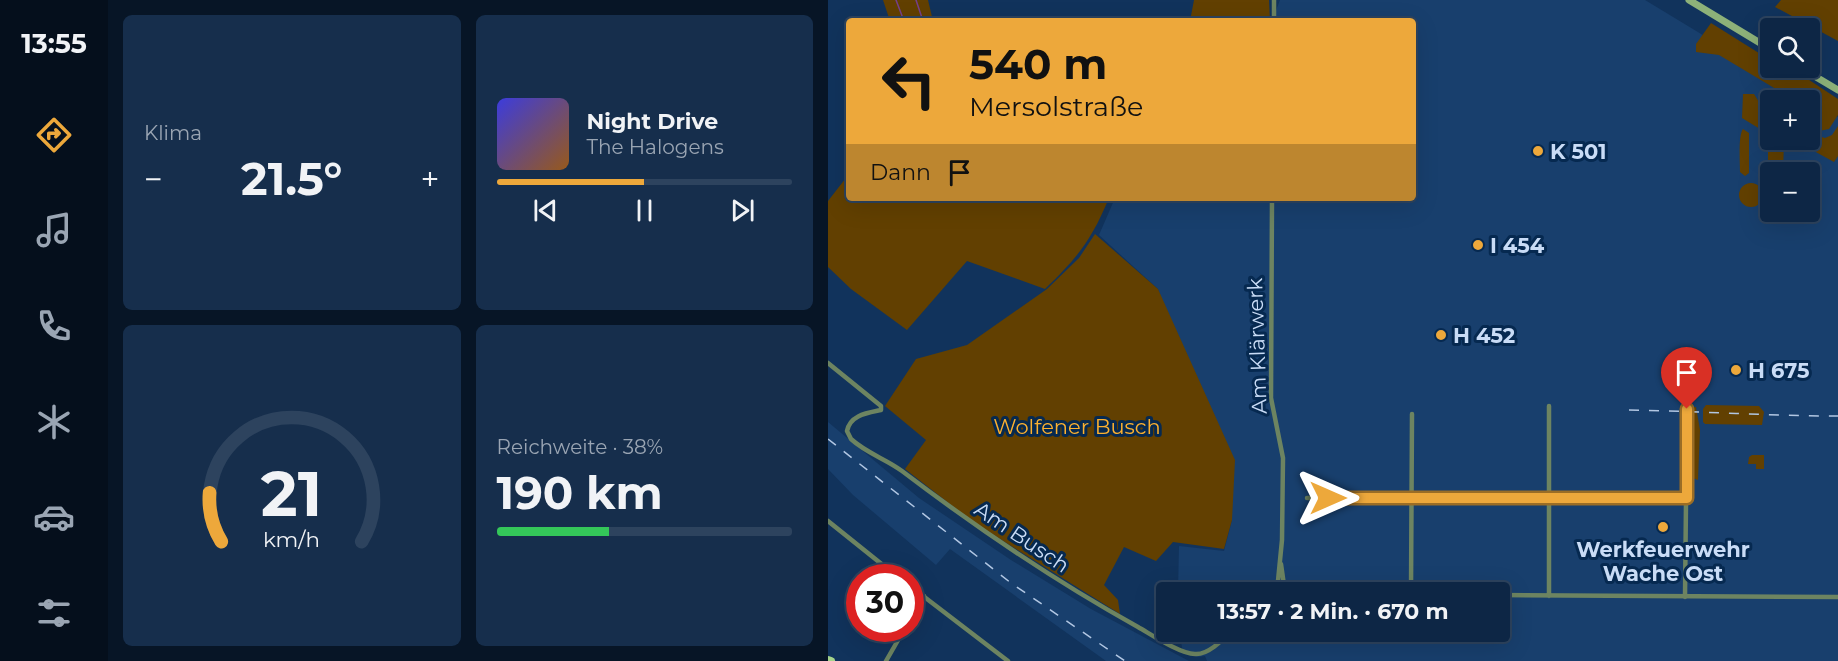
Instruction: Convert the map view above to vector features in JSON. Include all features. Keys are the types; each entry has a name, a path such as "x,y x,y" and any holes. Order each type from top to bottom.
{"main road":[{"path":"1689,0 1760,43"},
{"path":"1818,78 1838,90"}],"street":[{"path":"1274,0 1274,18"},
{"name":"Am Klärwerk","path":"1272,201 1270,392 1282,452 1281,564 1284,582"},
{"name":"Am Busch","path":"828,363 878,402 881,408 860,415 849,424 847,431 851,440 900,470 1005,546 1085,598 1156,638"},
{"path":"1549,406 1549,596"},
{"path":"1685,597 1687,408"},
{"path":"1411,582 1412,414"},
{"path":"1307,498 1687,498"},
{"path":"828,521 881,564"},
{"name":"Am Klärwerk","path":"1277,582 1281,564"},
{"path":"1510,595 1838,597"},
{"path":"924,596 1008,661"},
{"path":"886,661 897,642"},
{"name":"Am Busch","path":"1164,642 1192,654 1207,650 1219,642"}],"shaded area":[{"path":"1280,0 1645,0 1760,70 1760,78 1774,78 1793,90 1760,90 1760,150 1820,150 1820,106 1838,117 1838,661 1207,661 1205,656 1198,657 1183,652 1181,642 1510,642 1510,582 1178,582 1179,546 1224,551 1232,520 1158,289 1099,235 1114,201 1416,201 1416,18 1273,18"},
{"path":"828,422 919,498 1011,560 1091,609 1189,661 1106,661 950,549 936,565 853,495 828,469"}],"green space":[{"path":"883,0 928,0 932,18 889,18"},
{"path":"1194,0 1269,0 1270,18 1191,18"},
{"path":"1781,0 1838,0 1838,41 1820,31 1820,18 1795,18 1775,7"},
{"path":"1711,23 1760,54 1760,78 1806,78 1838,99 1838,115 1829,129 1820,131 1820,90 1777,90 1719,55 1696,52 1696,44"},
{"path":"1743,94 1754,94 1760,103 1760,129 1742,118"},
{"path":"1838,126 1838,156 1834,162 1812,150 1820,150 1820,136 1825,138 1832,135"},
{"path":"1743,129 1749,133 1749,173 1745,176 1740,172 1740,143"},
{"path":"1768,150 1784,150 1783,162 1768,162"},
{"path":"846,178 846,201 1108,201 1083,248 1045,289 967,261 907,330 851,289 828,267 828,201"},
{"path":"1756,184 1760,186 1760,204 1751,207 1742,204 1739,195 1742,186"},
{"name":"Wolfener Busch","path":"1095,234 1158,289 1235,460 1232,520 1224,549 1173,542 1156,561 1124,547 1104,585 1118,600 1120,614 973,522 905,469 926,440 885,406 916,359 967,345 1047,289 1079,258"},
{"path":"1706,405 1759,406 1764,412 1762,425 1705,424 1703,409"},
{"path":"1690,407 1696,407 1700,430 1698,480 1690,477"},
{"path":"1764,455 1764,469 1756,469 1756,464 1748,464 1749,457"}],"waterway":[{"path":"896,0 903,18"},
{"path":"916,0 922,18"}],"railway":[{"path":"1629,410 1838,416"},
{"path":"828,439 1011,583 1125,661"}],"place":[{"name":"K 501","path":"1538,151"},
{"name":"I 454","path":"1478,245"},
{"name":"H 452","path":"1441,335"},
{"name":"H 675","path":"1736,370"},
{"name":"Werkfeuerwehr Wache Ost","path":"1663,527"}],"route":[{"path":"1328,498 1687,498 1687,409"}]}
